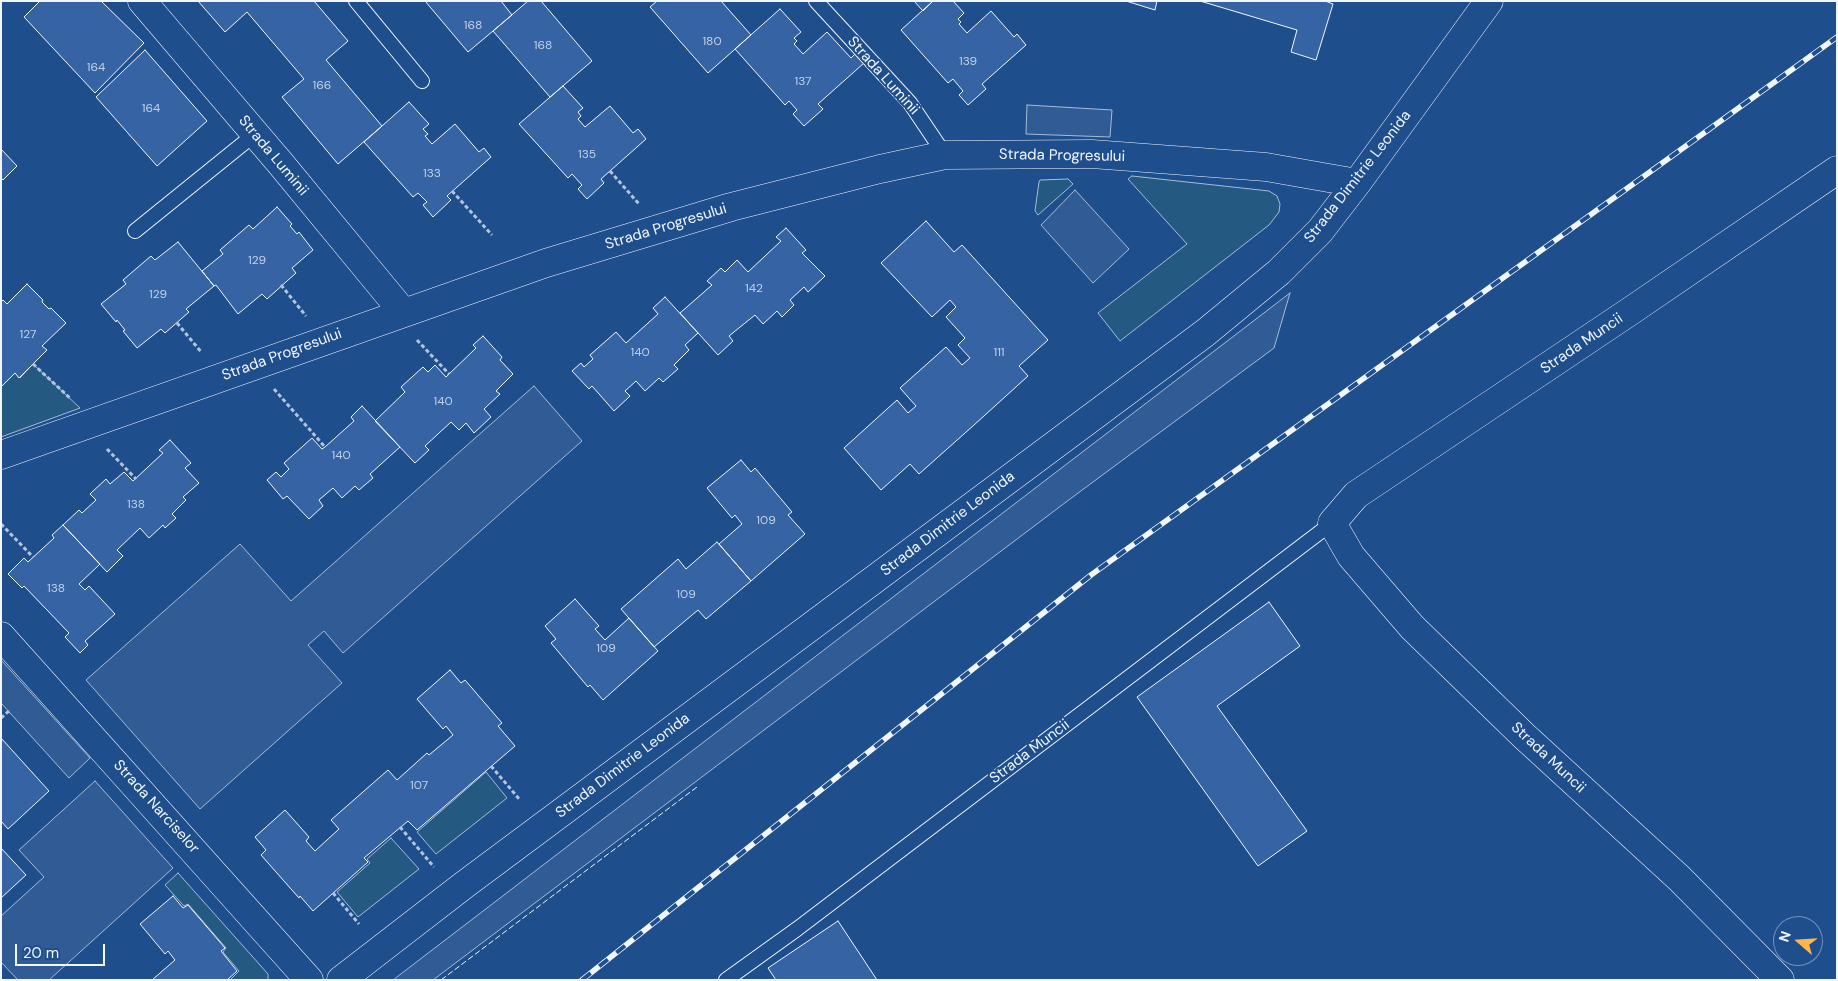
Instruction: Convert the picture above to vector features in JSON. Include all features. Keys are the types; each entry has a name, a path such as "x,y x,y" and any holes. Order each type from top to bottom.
{"street":[{"name":"Strada Luminii","path":"142,1 255,134 407,323"},
{"name":"Strada Dimitrie Leonida","path":"341,980 464,885 1205,333 1279,272 1320,231 1489,1"},
{"name":"Strada Progresului","path":"1,455 407,323 546,263 731,207 880,169 945,155 1092,154 1266,167 1357,183"},
{"name":"Strada Muncii","path":"1780,980 1679,878 1523,735 1412,627 1351,556 1332,523 1356,495 1837,170"},
{"name":"Strada Narciselor","path":"1,636 309,980"}],"lane":[{"path":"356,1 422,81"},
{"name":"Strada Luminii","path":"816,1 910,102 945,155"},
{"path":"135,231 255,134"},
{"name":"Strada Muncii","path":"726,980 797,929 1332,523"}],"path":[{"path":"610,170 642,208"},
{"path":"452,192 492,235"},
{"path":"281,285 312,324"},
{"path":"177,323 203,355"},
{"path":"407,323 449,374"},
{"path":"33,364 73,402"},
{"path":"270,385 325,447"},
{"path":"103,445 136,479"},
{"path":"1,524 33,557"},
{"path":"1,718 9,711"},
{"path":"491,766 520,800"},
{"path":"400,827 434,867"},
{"path":"333,893 359,924"}],"shaded area":[{"path":"1027,105 1112,110 1110,137 1026,134"},
{"path":"1132,176 1269,191 1277,196 1280,204 1279,212 1269,225 1120,341 1098,313 1187,244 1128,179"},
{"path":"1068,179 1073,184 1038,215 1035,211 1040,180"},
{"path":"1075,190 1129,249 1093,283 1041,225"},
{"path":"1290,293 1274,348 1070,499 433,980 393,980"},
{"path":"33,364 80,408 1,437 1,387 15,373 20,378"},
{"path":"534,386 582,441 343,653 324,631 308,645 342,683 200,809 86,680 240,544 291,601"},
{"path":"1,660 90,758 69,778 1,703"},
{"path":"486,772 507,798 436,854 417,832"},
{"path":"95,781 173,868 49,980 18,980 1,962 1,916 44,877 19,850"},
{"path":"391,838 419,869 358,917 337,892 370,863 367,859"},
{"path":"178,873 268,974 268,980 230,980 239,971 223,952 226,948 188,904 184,906 165,885"}],"building":[{"path":"40,1 101,1 144,43 95,93 24,17"},
{"path":"198,1 314,1 348,41 326,60 382,126 338,164 282,97 304,79 247,12 225,32"},
{"path":"425,1 501,1 512,15 468,52"},
{"path":"528,1 541,1 592,61 550,97 493,31"},
{"path":"657,1 721,1 751,35 708,73 650,7"},
{"path":"914,1 933,1 923,11"},
{"path":"933,1 953,1 964,13 958,19 961,22 959,24 967,33 991,11 1014,37 1017,34 1026,45 982,84 986,89 968,105 959,95 963,91 953,79 948,83 901,30"},
{"path":"1126,1 1157,1 1155,10"},
{"path":"1200,1 1325,1 1333,4 1316,60 1291,52 1297,30"},
{"path":"780,9 801,32 794,38 797,41 794,44 803,54 827,32 851,58 855,54 864,63 818,104 823,109 804,126 793,114 797,110 789,101 785,105 735,49"},
{"path":"145,50 207,121 157,166 96,97"},
{"path":"563,86 583,108 578,112 581,116 578,119 585,127 610,106 633,133 638,129 646,139 601,179 604,183 587,199 578,189 582,185 572,174 568,178 519,124"},
{"path":"409,102 429,124 423,129 428,134 425,136 432,144 455,124 479,152 484,148 491,157 447,196 451,200 433,217 423,205 427,202 418,193 413,197 364,142"},
{"path":"1,149 17,166 3,180 1,178"},
{"path":"277,207 292,224 290,226 297,234 299,232 313,250 292,268 296,273 267,299 262,294 238,314 216,285 214,286 202,271 223,254 220,250 249,225 253,229"},
{"path":"926,221 954,252 962,245 1048,340 1019,366 1028,376 974,425 919,474 910,464 881,490 844,448 897,400 908,413 916,406 900,388 946,347 962,365 970,358 958,345 965,338 946,317 956,307 950,300 932,317 881,263"},
{"path":"786,228 806,250 802,253 825,276 808,292 804,287 790,300 794,305 782,317 777,311 763,324 755,315 729,336 733,341 718,355 680,313 712,285 707,281 721,268 725,272 737,260 748,272 781,241 776,237"},
{"path":"178,242 214,286 186,309 189,312 165,333 161,329 137,348 123,331 125,330 117,320 116,322 101,304 126,284 123,280 151,256 155,260"},
{"path":"27,284 49,309 51,308 66,323 42,346 47,350 19,378 15,373 1,387 1,302 3,300 7,304"},
{"path":"665,297 698,333 685,345 689,350 674,365 678,369 663,382 659,378 645,391 636,381 625,391 630,396 614,411 592,386 589,389 572,371 581,363 584,367 593,359 590,355 616,332 626,343 658,314 653,308"},
{"path":"483,336 502,357 500,360 513,374 496,391 500,394 484,409 491,417 474,433 466,423 459,430 451,422 425,446 429,450 415,463 375,421 405,392 401,387 423,367 428,372 435,365 446,377 476,348 473,345"},
{"path":"362,406 400,447 370,474 373,478 359,490 355,486 342,498 333,488 319,500 323,506 309,519 287,496 283,499 267,480 276,472 281,477 289,469 284,463 312,438 322,449 325,447 354,421 351,417"},
{"path":"170,440 191,463 185,468 199,483 183,497 186,500 172,514 176,518 165,528 163,525 149,538 140,528 117,550 123,556 107,572 63,525 79,510 82,513 96,500 90,494 106,479 110,484 124,472 133,481 163,453 159,450"},
{"path":"741,460 751,472 755,468 792,512 788,515 805,534 751,581 719,544 742,524 735,515 732,518 707,488"},
{"path":"63,525 100,564 79,584 85,590 89,586 115,614 85,641 88,645 80,653 65,637 69,633 24,586 22,588 8,574 24,558 28,562 54,538 52,535"},
{"path":"717,542 751,581 706,619 698,610 654,647 621,609 678,559 686,569"},
{"path":"575,599 599,626 595,629 605,640 629,618 658,651 603,700 590,685 588,687 551,643 556,639 545,626"},
{"path":"1269,602 1300,646 1217,706 1307,831 1258,866 1137,697"},
{"path":"450,670 461,683 465,680 502,723 498,726 515,746 417,830 408,821 364,858 368,862 313,911 261,855 266,850 255,837 285,810 309,837 306,841 315,851 339,829 331,820 388,770 397,780 427,753 429,755 453,735 446,726 443,729 417,699"},
{"path":"1,738 49,791 8,829 1,821"},
{"path":"1,848 26,875 1,898"},
{"path":"173,896 183,908 188,905 225,948 221,951 237,971 227,980 152,980 175,960 168,951 165,954 140,924"},
{"path":"838,921 877,980 776,980 768,968"}],"railway":[{"path":"582,980 1091,575 1837,37"}],"fence":[{"path":"441,980 697,787"}]}
